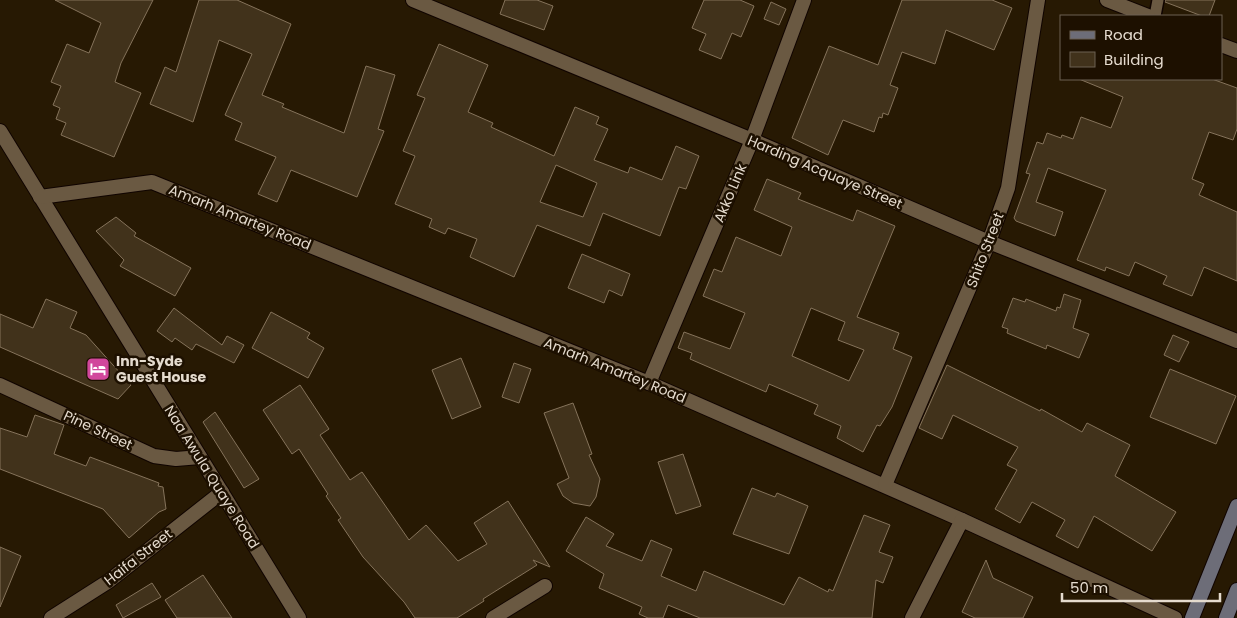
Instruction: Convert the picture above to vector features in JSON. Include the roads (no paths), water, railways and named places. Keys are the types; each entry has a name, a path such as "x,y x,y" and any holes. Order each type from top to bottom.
{"main road":[{"path":"1192,618 1237,506"},
{"path":"1226,618 1237,590"}],"street":[{"name":"Harding Acquaye Street","path":"413,0 752,140 989,242 1237,342"},
{"name":"Akko Link","path":"649,383 752,140 804,0"},
{"name":"Shito Street","path":"885,485 989,242 1008,188 1038,0"},
{"path":"1107,0 1145,15"},
{"path":"1222,45 1237,51"},
{"name":"Naa Awula Quaye Road","path":"0,131 299,618"},
{"name":"Amarh Amartey Road","path":"40,197 152,182 649,383 885,485 1175,618"},
{"name":"Pine Street","path":"0,386 154,456 176,458 200,457"},
{"name":"Haifa Street","path":"51,618 109,581 222,492"},
{"path":"912,618 962,520"},
{"path":"493,618 545,586"}],"lane":[{"path":"1155,15 1158,0"}],"place":[{"name":"Inn-Syde Guest House","path":"98,369"}]}
